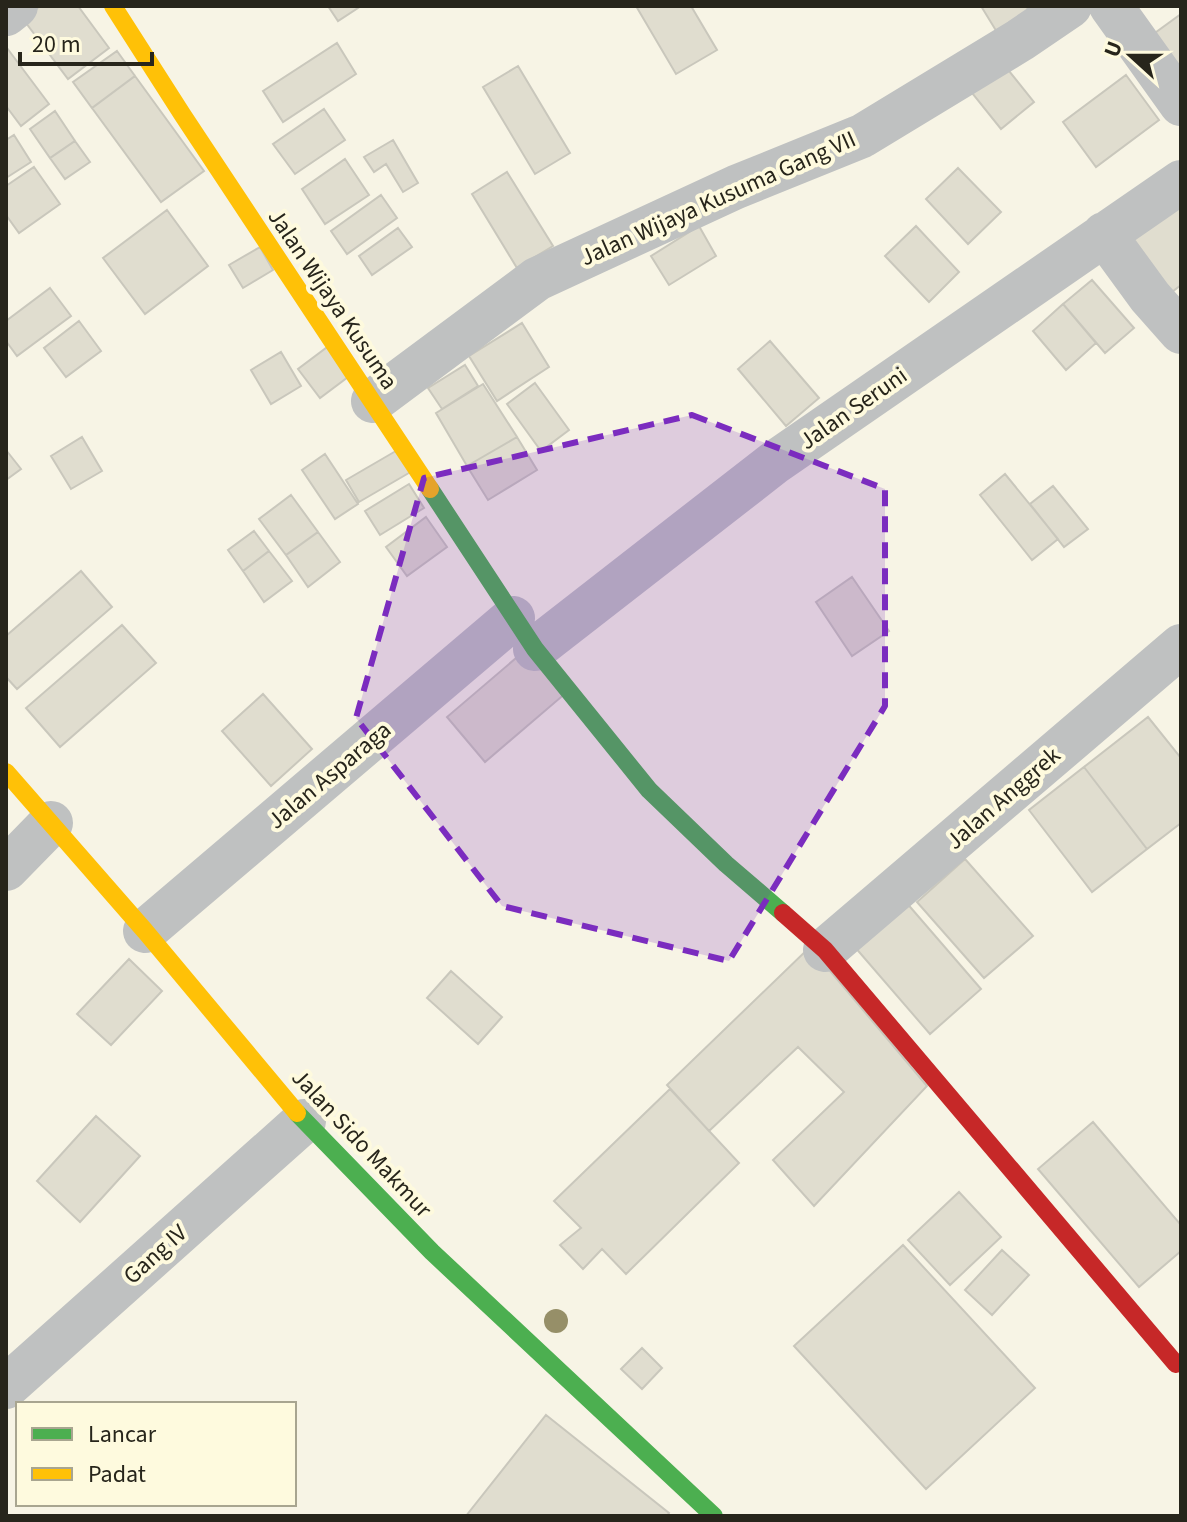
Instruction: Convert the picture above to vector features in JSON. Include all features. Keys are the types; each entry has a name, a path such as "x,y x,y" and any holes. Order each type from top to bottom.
{"street":[{"path":"6,14 16,6"},
{"name":"Jalan Wijaya Kusuma","path":"113,6 524,634 649,790 726,864 825,950 1176,1364"},
{"name":"Jalan Wijaya Kusuma Gang VII","path":"373,401 537,279 736,187 862,136 1070,6"},
{"path":"1111,6 1181,104"},
{"name":"Jalan Seruni","path":"524,634 1181,182"},
{"path":"1104,234 1150,297 1181,332"},
{"name":"Jalan Asparaga","path":"145,931 524,634"},
{"name":"Jalan Anggrek","path":"825,950 1181,646"},
{"name":"Jalan Sido Makmur","path":"6,772 145,931 304,1121 432,1252 714,1516"},
{"path":"6,869 51,823"},
{"name":"Gang IV","path":"10,1376 304,1121"}],"highlighted area":[{"path":"692,415 885,489 885,706 729,961 502,906 356,718 424,478"}],"building":[{"path":"40,6 78,6 109,48 68,79 23,19"},
{"path":"328,6 361,6 338,21"},
{"path":"636,6 691,6 717,50 676,74"},
{"path":"981,6 1026,6 1036,22 1003,42"},
{"path":"1181,14 1181,84 1148,38"},
{"path":"337,43 356,74 283,122 263,91"},
{"path":"7,48 49,104 21,126 6,106"},
{"path":"117,51 135,76 92,108 73,82"},
{"path":"1001,61 1034,102 1001,129 968,88"},
{"path":"518,66 570,153 535,174 483,87"},
{"path":"1126,75 1159,120 1096,167 1063,122"},
{"path":"135,76 204,171 161,202 92,108"},
{"path":"324,109 345,140 295,174 273,144"},
{"path":"55,111 75,141 50,158 30,129"},
{"path":"14,135 31,162 6,178 6,140"},
{"path":"393,140 418,183 403,192 386,164 374,172 364,157"},
{"path":"75,141 90,162 65,179 50,158"},
{"path":"345,159 369,195 325,224 302,189"},
{"path":"34,167 60,204 19,233 6,215 6,186"},
{"path":"958,168 1001,212 968,244 926,199"},
{"path":"507,172 553,246 517,268 472,194"},
{"path":"381,195 397,218 347,254 331,231"},
{"path":"1181,202 1181,285 1168,295 1129,240"},
{"path":"167,210 208,266 145,314 103,258"},
{"path":"699,226 716,256 669,285 651,256"},
{"path":"916,226 959,272 929,302 885,256"},
{"path":"398,228 412,247 372,275 359,256"},
{"path":"260,247 273,270 243,288 229,265"},
{"path":"1092,280 1134,328 1105,353 1063,304"},
{"path":"50,288 71,316 17,356 6,341 6,321"},
{"path":"1063,304 1096,343 1066,370 1033,331"},
{"path":"79,321 101,351 66,377 44,348"},
{"path":"522,323 549,367 497,401 469,356"},
{"path":"770,341 819,398 786,426 738,369"},
{"path":"330,345 352,374 320,398 298,369"},
{"path":"281,352 301,386 271,404 251,370"},
{"path":"465,365 478,386 442,409 428,388"},
{"path":"535,383 569,430 541,451 507,404"},
{"path":"483,384 517,437 467,466 436,413"},
{"path":"82,437 102,471 71,489 51,456"},
{"path":"517,437 537,470 488,500 467,466"},
{"path":"401,448 414,470 359,502 346,480"},
{"path":"6,450 21,469 6,480"},
{"path":"325,454 358,504 335,519 302,470"},
{"path":"1005,474 1058,539 1032,560 980,495"},
{"path":"409,484 424,508 380,535 365,511"},
{"path":"1053,486 1088,529 1064,547 1030,504"},
{"path":"291,495 318,532 286,555 259,519"},
{"path":"426,517 447,547 407,576 386,547"},
{"path":"254,531 269,551 243,571 228,550"},
{"path":"318,532 340,562 308,587 286,555"},
{"path":"269,551 292,581 264,602 243,571"},
{"path":"81,571 112,607 17,689 6,677 6,636"},
{"path":"852,577 889,631 852,656 816,602"},
{"path":"122,625 156,663 60,747 26,708"},
{"path":"529,647 567,692 485,762 447,717"},
{"path":"263,694 312,749 271,786 222,731"},
{"path":"1148,717 1181,758 1181,823 1147,849 1084,767"},
{"path":"1084,767 1147,849 1092,892 1029,810"},
{"path":"965,859 1033,936 984,978 917,902"},
{"path":"905,901 981,989 930,1034 854,946"},
{"path":"810,947 927,1086 814,1206 773,1160 844,1092 798,1047 709,1131 667,1085"},
{"path":"129,959 162,991 111,1045 77,1014"},
{"path":"451,971 502,1017 478,1044 427,998"},
{"path":"670,1089 739,1163 626,1274 602,1249 583,1269 560,1245 581,1228 554,1201"},
{"path":"96,1116 140,1156 80,1222 37,1181"},
{"path":"1093,1122 1181,1225 1181,1251 1139,1287 1038,1169"},
{"path":"959,1192 1001,1237 950,1285 908,1240"},
{"path":"903,1245 1035,1388 926,1489 794,1346"},
{"path":"1002,1250 1029,1275 992,1315 965,1290"},
{"path":"642,1348 662,1368 642,1389 621,1369"},
{"path":"546,1415 669,1513 667,1516 466,1516"}],"traffic: fast":[{"path":"430,489 535,649 649,790 726,864 783,913"},
{"path":"297,1113 432,1252 714,1516"}],"traffic: slow":[{"path":"113,6 430,489"},
{"path":"6,772 145,931 297,1113"}],"traffic: jam":[{"path":"783,913 825,950 1176,1364"}]}
